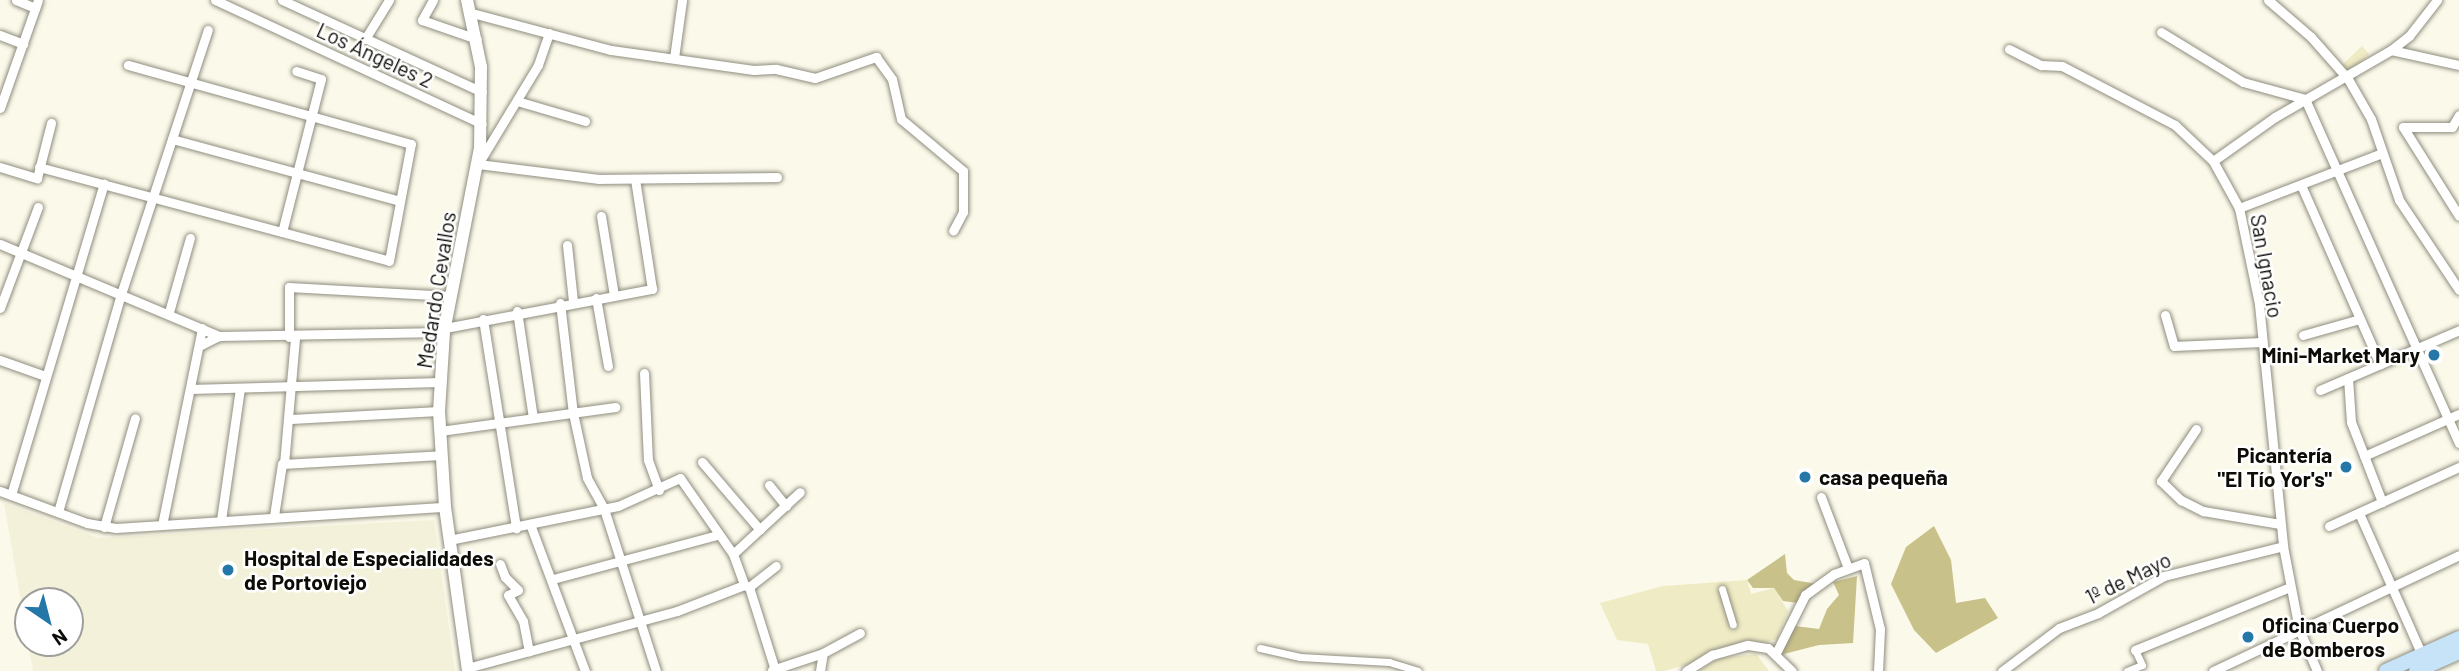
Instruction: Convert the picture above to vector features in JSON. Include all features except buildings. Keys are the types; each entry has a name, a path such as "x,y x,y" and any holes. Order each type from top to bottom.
{"main road":[{"path":"2386,671 2459,638"},
{"path":"2416,671 2459,652"}],"street":[{"path":"0,108 5,80 23,44 37,4 16,0"},
{"name":"Los Ángeles 2","path":"215,0 482,124"},
{"path":"282,0 482,92"},
{"path":"365,39 389,0"},
{"path":"433,0 422,20 477,39"},
{"name":"Medardo Cevallos","path":"467,0 477,39 482,124 478,164 444,330 439,411 445,507 467,669"},
{"path":"674,58 681,0"},
{"path":"2268,0 2311,37 2348,79 2371,119 2399,200 2459,290"},
{"path":"2213,161 2305,99 2348,79 2391,50 2416,29 2437,0"},
{"path":"472,13 611,50 776,69 814,78 876,57 892,79 901,119 963,171 963,212 953,231"},
{"path":"58,512 121,293 208,30"},
{"path":"2161,32 2243,82 2305,99 2419,347 2459,443"},
{"path":"549,33 517,101 478,164 600,179 777,177"},
{"path":"0,35 23,44"},
{"name":"San Ignacio","path":"2009,49 2041,65 2062,66 2133,100 2192,138 2213,161 2239,208 2254,265 2283,546 2300,629 2317,671"},
{"path":"2391,50 2459,65"},
{"path":"39,167 388,261 411,144 128,65"},
{"path":"282,232 321,79 296,71"},
{"path":"517,101 584,121"},
{"path":"2459,115 2452,127 2403,127 2459,216"},
{"path":"0,167 37,178 51,123"},
{"path":"172,139 400,201"},
{"path":"2239,208 2382,153"},
{"path":"198,346 219,337 292,337 444,330 517,311 652,289 635,179"},
{"path":"11,495 73,276 104,184"},
{"path":"2301,185 2380,364"},
{"path":"0,308 38,207"},
{"path":"601,216 614,295"},
{"path":"169,312 190,238"},
{"path":"0,244 73,276 169,312 219,337"},
{"path":"567,245 573,301"},
{"path":"274,516 291,419 293,388 289,287 450,296"},
{"path":"596,298 608,366"},
{"path":"560,303 573,413 590,489 604,509 656,671"},
{"path":"517,311 533,418"},
{"path":"2165,315 2174,345 2262,342"},
{"path":"483,319 497,423 516,528"},
{"path":"2303,335 2360,319"},
{"path":"162,525 202,328"},
{"path":"2320,390 2459,330"},
{"path":"0,360 45,376"},
{"path":"644,373 648,460 659,490"},
{"path":"2348,378 2349,413 2382,502"},
{"path":"190,388 293,388 440,382"},
{"path":"221,520 240,388"},
{"path":"440,431 615,407"},
{"path":"291,419 439,411"},
{"path":"2364,456 2459,414"},
{"path":"104,527 135,418"},
{"path":"2196,429 2161,481 2171,492 2215,515 2280,524"},
{"path":"285,464 441,455"},
{"path":"702,461 760,530"},
{"path":"2329,526 2459,467"},
{"path":"449,540 604,509 659,490 680,478 717,535 733,554 747,586 772,670 823,653 860,633"},
{"path":"769,485 786,506"},
{"path":"0,491 104,527 445,507"},
{"path":"733,554 800,492"},
{"path":"1822,497 1848,568"},
{"path":"2358,513 2422,654"},
{"path":"530,524 554,579 585,671"},
{"path":"554,579 717,535"},
{"name":"1º de Mayo","path":"2002,671 2059,628 2098,613 2164,576 2283,546"},
{"path":"2213,671 2459,555"},
{"path":"1776,653 1805,595 1848,568 1864,563 1880,629 1878,671"},
{"path":"500,564 518,590 508,594 523,621 528,651"},
{"path":"467,669 640,622 747,586 776,566"},
{"path":"2127,671 2142,664 2135,650 2290,587"},
{"path":"1722,589 1733,624"},
{"path":"1686,671 1712,655 1748,645 1776,653 1792,671"},
{"path":"1260,648 1390,662 1418,671"},
{"path":"820,671 823,653"}],"shaded area":[{"path":"2362,46 2369,54 2348,74 2340,67"},
{"name":"Hospital de Especialidades de Portoviejo","path":"4,503 98,538 434,520 455,671 33,671 30,657 84,657 84,587 19,587"},
{"path":"1934,526 1951,560 1956,603 1985,598 1998,618 1936,653 1914,630 1891,584 1906,547"},
{"path":"1785,554 1787,573 1794,580 1817,584 1806,604 1783,601 1774,588 1753,588 1747,580"},
{"path":"1857,576 1853,643 1819,645 1780,655 1787,625 1819,629 1827,609 1839,595 1833,582"},
{"path":"1747,580 1751,594 1774,588 1788,611 1777,639 1664,671 1656,671 1648,644 1617,640 1600,603 1663,586"},
{"path":"1756,654 1769,671 1699,671 1719,658"}],"place":[{"name":"Mini-Market Mary","path":"2434,355"},
{"name":"Picantería \"El Tío Yor's\"","path":"2346,467"},
{"name":"casa pequeña","path":"1805,477"},
{"name":"Hospital de Especialidades de Portoviejo","path":"228,570"},
{"name":"Oficina Cuerpo de Bomberos","path":"2248,637"}]}
